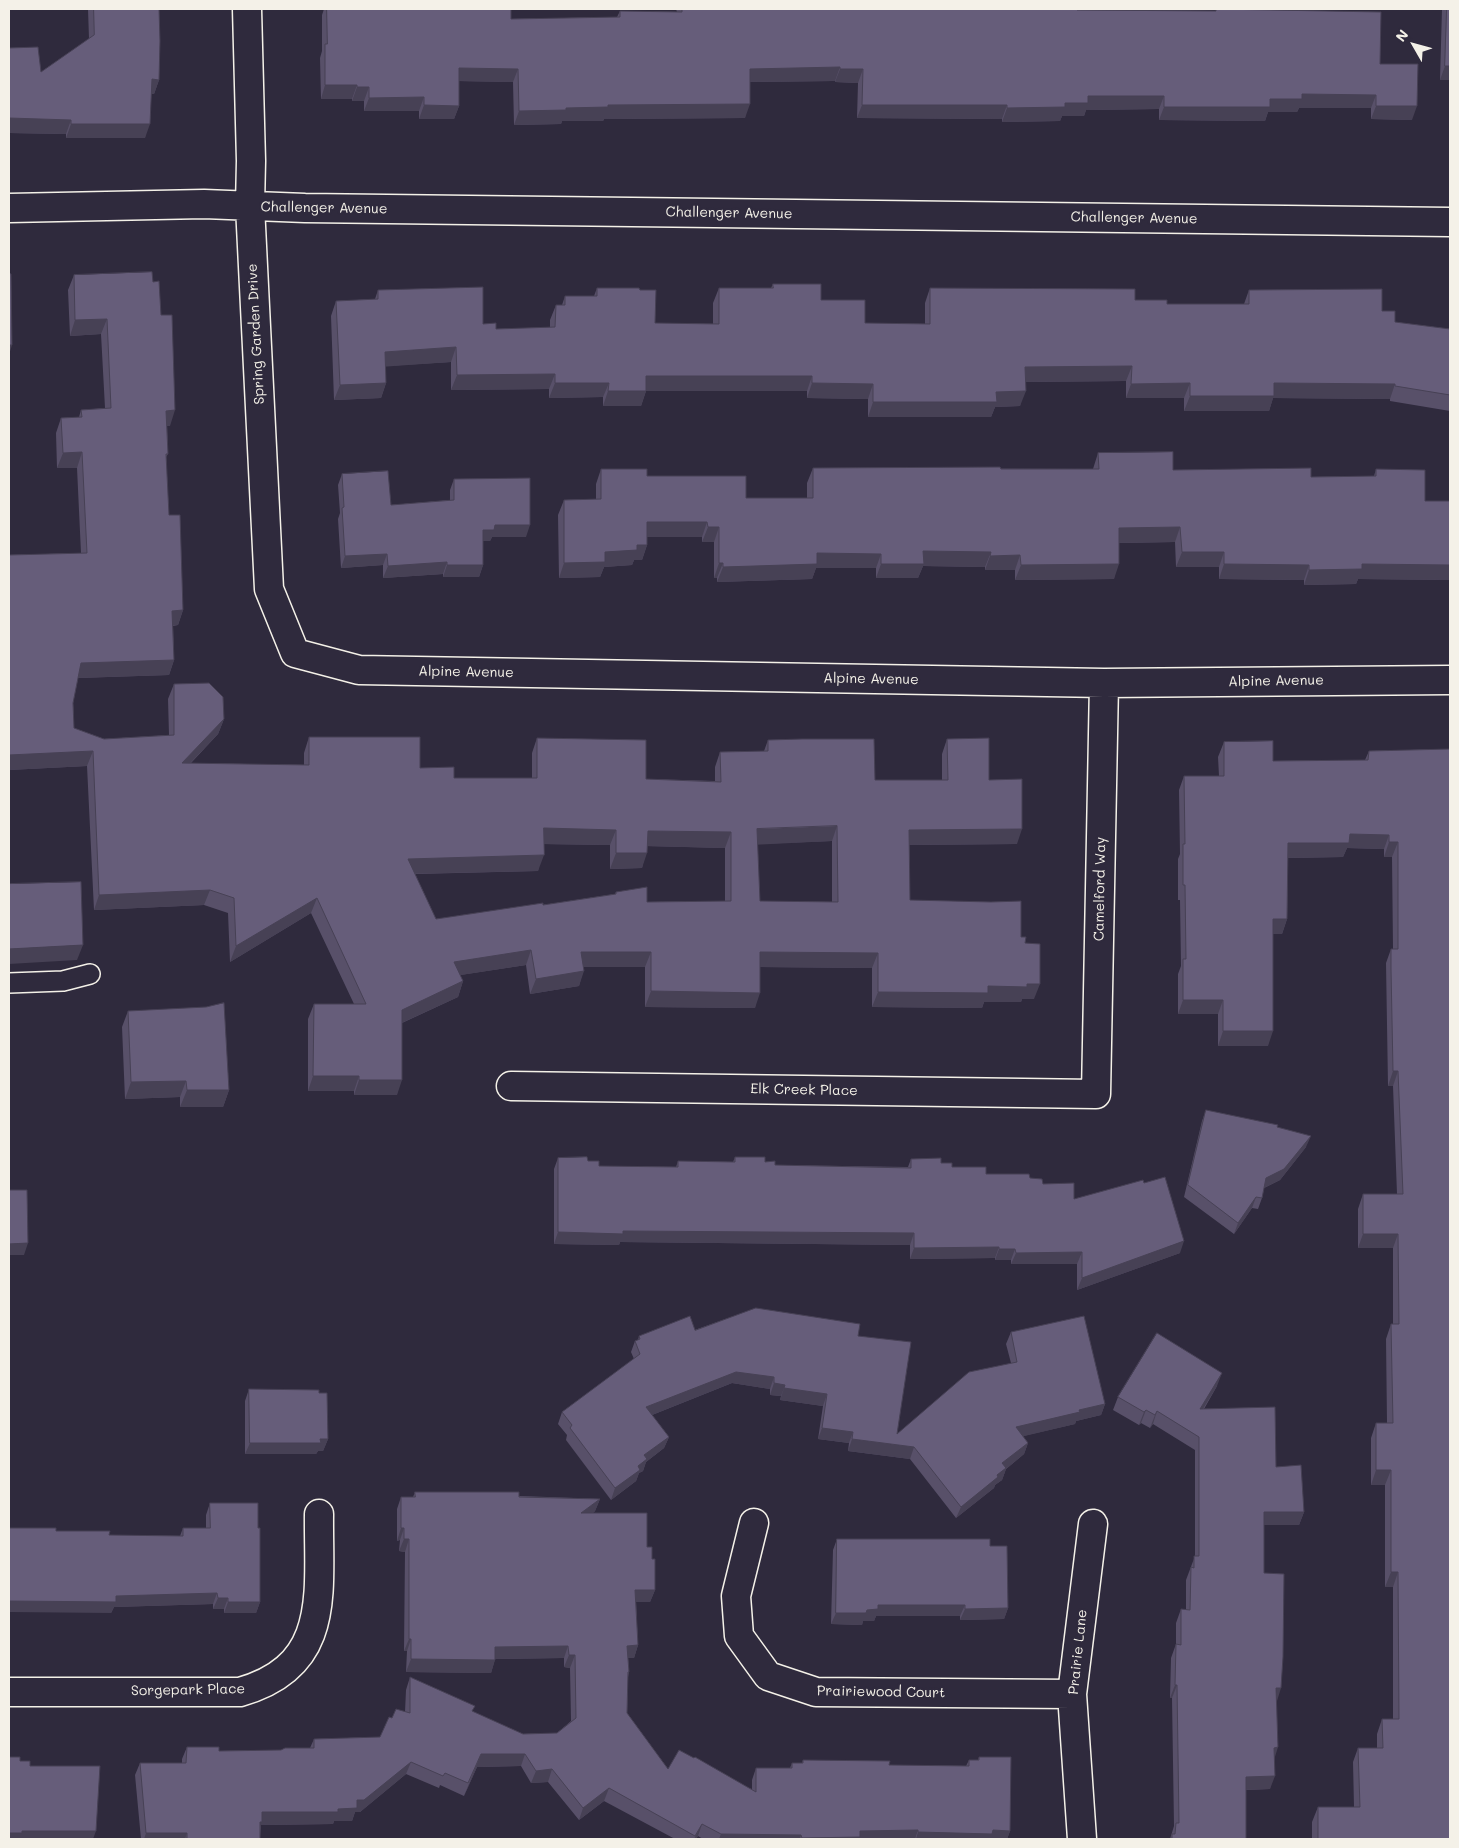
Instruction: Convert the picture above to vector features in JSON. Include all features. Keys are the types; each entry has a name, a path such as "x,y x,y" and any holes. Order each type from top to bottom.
{"street":[{"name":"Spring Garden Drive","path":"247,9 251,161 250,206 268,589 295,654"},
{"name":"Challenger Avenue","path":"9,208 204,204 304,208 1450,222"},
{"name":"Alpine Avenue","path":"295,654 359,670 1104,683 1450,680"},
{"name":"Camelford Way","path":"1096,1094 1104,683"},
{"name":"Elk Creek Place","path":"511,1086 1096,1094"},
{"name":"Sorgepark Place","path":"9,1692 240,1692 259,1687 276,1678 296,1660 313,1631 318,1611 319,1514"},
{"name":"Prairiewood Court","path":"754,1523 736,1596 739,1636 768,1676 816,1692 1072,1694"},
{"name":"Prairie Lane","path":"1082,1839 1072,1694 1093,1524"}],"lane":[{"path":"9,983 63,982 90,974"}],"building":[{"path":"94,9 159,9 159,80 152,79 150,124 71,124 71,120 9,118 9,48 38,47 41,72 94,35"},
{"path":"327,9 511,9 511,19 620,17 620,11 682,12 682,9 1216,11 1216,9 1381,12 1380,64 1418,64 1417,106 1376,106 1376,95 1302,94 1302,99 1270,99 1270,107 1164,107 1164,96 1088,96 1088,103 1065,103 1065,107 1007,108 1007,105 862,105 863,69 840,69 840,67 750,69 750,104 608,105 608,107 566,108 566,110 519,111 518,69 459,68 459,106 424,105 424,97 369,98 369,87 325,85"},
{"path":"1447,9 1450,9 1450,66 1445,66"},
{"path":"152,272 153,282 159,281 161,315 172,315 175,410 166,411 168,454 166,454 169,515 180,515 183,610 172,611 174,660 81,663 73,703 74,728 104,739 174,735 174,684 209,683 223,697 224,719 182,763 309,765 309,737 420,737 420,768 454,767 454,778 537,778 537,738 646,740 646,779 721,782 720,752 768,751 768,740 802,739 874,739 875,780 948,780 947,739 989,738 989,780 1022,779 1022,829 909,830 910,900 1021,901 1021,937 1026,937 1025,943 1040,944 1040,984 1027,984 1027,987 988,986 988,993 878,992 878,953 760,952 760,993 651,991 651,952 581,952 584,971 536,979 531,950 454,962 463,981 402,1010 402,1080 359,1080 359,1076 313,1076 314,1004 366,1004 317,898 236,946 234,898 210,890 99,895 93,751 9,755 9,555 87,553 82,452 63,453 61,418 82,417 81,410 111,408 107,319 75,320 74,275","holes":["837,826 838,902 760,901 757,829","544,828 616,830 616,853 647,853 648,831 731,832 731,901 647,902 647,887 616,892 616,894 436,919 408,859 544,855"]},
{"path":"9,273 11,274 12,345 9,345"},
{"path":"773,284 821,284 821,300 865,300 865,323 930,324 930,288 1135,289 1135,300 1167,300 1167,304 1249,304 1249,290 1382,289 1382,311 1395,311 1395,322 1450,329 1450,395 1395,386 1395,384 1274,383 1274,396 1190,396 1190,383 1131,384 1132,366 1025,367 1026,391 996,392 997,402 873,402 873,384 812,383 812,376 646,376 646,391 608,391 609,383 555,383 555,374 457,375 456,347 385,352 386,383 340,385 336,301 378,299 378,290 483,287 483,324 496,323 496,329 555,327 556,305 565,305 565,296 597,296 597,288 656,290 655,323 719,324 719,288 773,288"},
{"path":"1173,452 1173,470 1311,468 1311,477 1376,476 1376,469 1425,470 1425,501 1450,501 1450,565 1362,564 1362,569 1309,570 1309,565 1224,564 1224,552 1182,552 1180,527 1119,528 1119,564 1021,565 1020,555 990,556 991,552 923,551 924,564 881,564 881,554 817,553 817,564 723,567 723,563 719,563 719,527 708,527 707,522 647,522 647,545 637,545 637,550 605,552 605,562 564,563 564,500 601,499 601,469 647,469 647,476 746,476 746,498 813,498 813,468 1000,467 1001,469 1099,469 1098,453"},
{"path":"388,471 391,505 454,500 454,479 530,478 530,525 495,525 494,530 483,530 483,565 447,565 447,562 388,566 387,554 345,556 342,474"},
{"path":"1273,741 1273,761 1368,760 1369,751 1450,749 1450,1839 1318,1839 1318,1807 1360,1807 1358,1748 1383,1748 1382,1719 1399,1719 1398,1572 1391,1572 1391,1470 1376,1470 1376,1423 1393,1423 1391,1324 1399,1324 1398,1234 1363,1234 1363,1194 1403,1194 1398,1071 1393,1071 1391,969 1391,949 1398,949 1398,842 1389,842 1389,835 1350,834 1349,843 1288,843 1287,919 1273,919 1273,1031 1223,1031 1223,1000 1183,1000 1183,959 1186,959 1185,885 1183,885 1183,844 1185,844 1184,776 1224,776 1224,742"},
{"path":"81,882 83,945 9,949 9,884"},
{"path":"224,1003 229,1090 187,1090 186,1081 131,1082 128,1011 206,1007"},
{"path":"1206,1110 1278,1125 1277,1127 1311,1136 1284,1169 1266,1178 1262,1198 1256,1197 1238,1223 1188,1185"},
{"path":"587,1157 588,1161 599,1161 599,1166 678,1167 678,1161 735,1162 735,1157 765,1157 765,1162 775,1161 775,1165 911,1168 911,1159 941,1158 941,1163 952,1163 952,1167 986,1167 986,1174 1029,1174 1030,1178 1042,1179 1043,1184 1074,1183 1074,1199 1143,1180 1144,1183 1165,1177 1184,1241 1082,1278 1082,1252 1016,1253 1015,1249 999,1249 999,1247 914,1248 914,1233 623,1231 623,1234 558,1232 558,1158"},
{"path":"9,1190 27,1190 28,1243 9,1244"},
{"path":"756,1308 860,1324 858,1336 911,1342 897,1434 969,1372 1017,1362 1011,1332 1084,1316 1105,1404 1016,1427 1028,1443 1002,1463 1006,1468 997,1475 998,1477 961,1507 914,1447 852,1439 853,1432 822,1428 827,1394 784,1388 785,1385 774,1383 774,1377 736,1372 646,1407 669,1437 644,1455 647,1459 638,1466 640,1470 615,1488 570,1428 572,1425 562,1412 640,1354 635,1341 640,1339 639,1336 690,1316 695,1330"},
{"path":"1157,1333 1222,1373 1200,1409 1275,1407 1276,1467 1301,1465 1304,1512 1264,1512 1264,1573 1284,1574 1283,1657 1281,1688 1276,1688 1278,1747 1274,1748 1275,1776 1246,1777 1246,1839 1172,1839 1172,1834 1175,1834 1176,1823 1179,1823 1177,1685 1175,1685 1176,1644 1181,1645 1181,1609 1190,1610 1191,1567 1194,1568 1194,1556 1199,1556 1199,1437 1157,1411 1155,1415 1146,1410 1144,1412 1118,1397"},
{"path":"249,1389 319,1390 319,1393 327,1393 328,1439 320,1439 321,1443 250,1443"},
{"path":"415,1492 519,1492 519,1497 600,1499 581,1513 647,1513 647,1547 652,1547 652,1559 655,1559 655,1590 635,1590 638,1645 627,1646 629,1672 627,1713 668,1769 679,1750 695,1757 756,1792 756,1768 792,1768 792,1763 803,1763 803,1760 890,1761 889,1765 969,1766 969,1760 979,1760 979,1757 1011,1757 1010,1831 993,1830 992,1834 918,1832 918,1830 860,1831 860,1837 802,1838 801,1835 721,1834 702,1824 695,1836 609,1788 583,1808 552,1769 536,1771 525,1754 481,1754 468,1783 445,1773 443,1776 411,1762 364,1800 357,1800 357,1808 338,1809 338,1812 262,1812 260,1839 187,1839 187,1833 146,1833 140,1763 186,1763 187,1747 219,1747 219,1751 281,1750 285,1748 314,1748 314,1739 380,1737 389,1717 392,1718 396,1709 410,1713 410,1677 475,1706 472,1711 523,1734 557,1733 576,1718 575,1655 569,1655 568,1646 495,1647 495,1660 411,1659 411,1639 409,1639 409,1539 404,1539 404,1528 401,1528 401,1497 415,1497"},
{"path":"210,1503 258,1503 260,1602 228,1602 228,1598 218,1598 217,1593 116,1596 116,1602 9,1601 9,1528 56,1528 56,1531 110,1531 109,1535 183,1536 183,1528 210,1528"},
{"path":"837,1539 990,1539 990,1546 1007,1546 1008,1608 965,1609 965,1605 878,1605 878,1609 867,1610 866,1613 836,1613"},
{"path":"9,1757 20,1757 20,1761 30,1761 30,1766 100,1766 96,1831 22,1831 22,1833 9,1833"}]}
